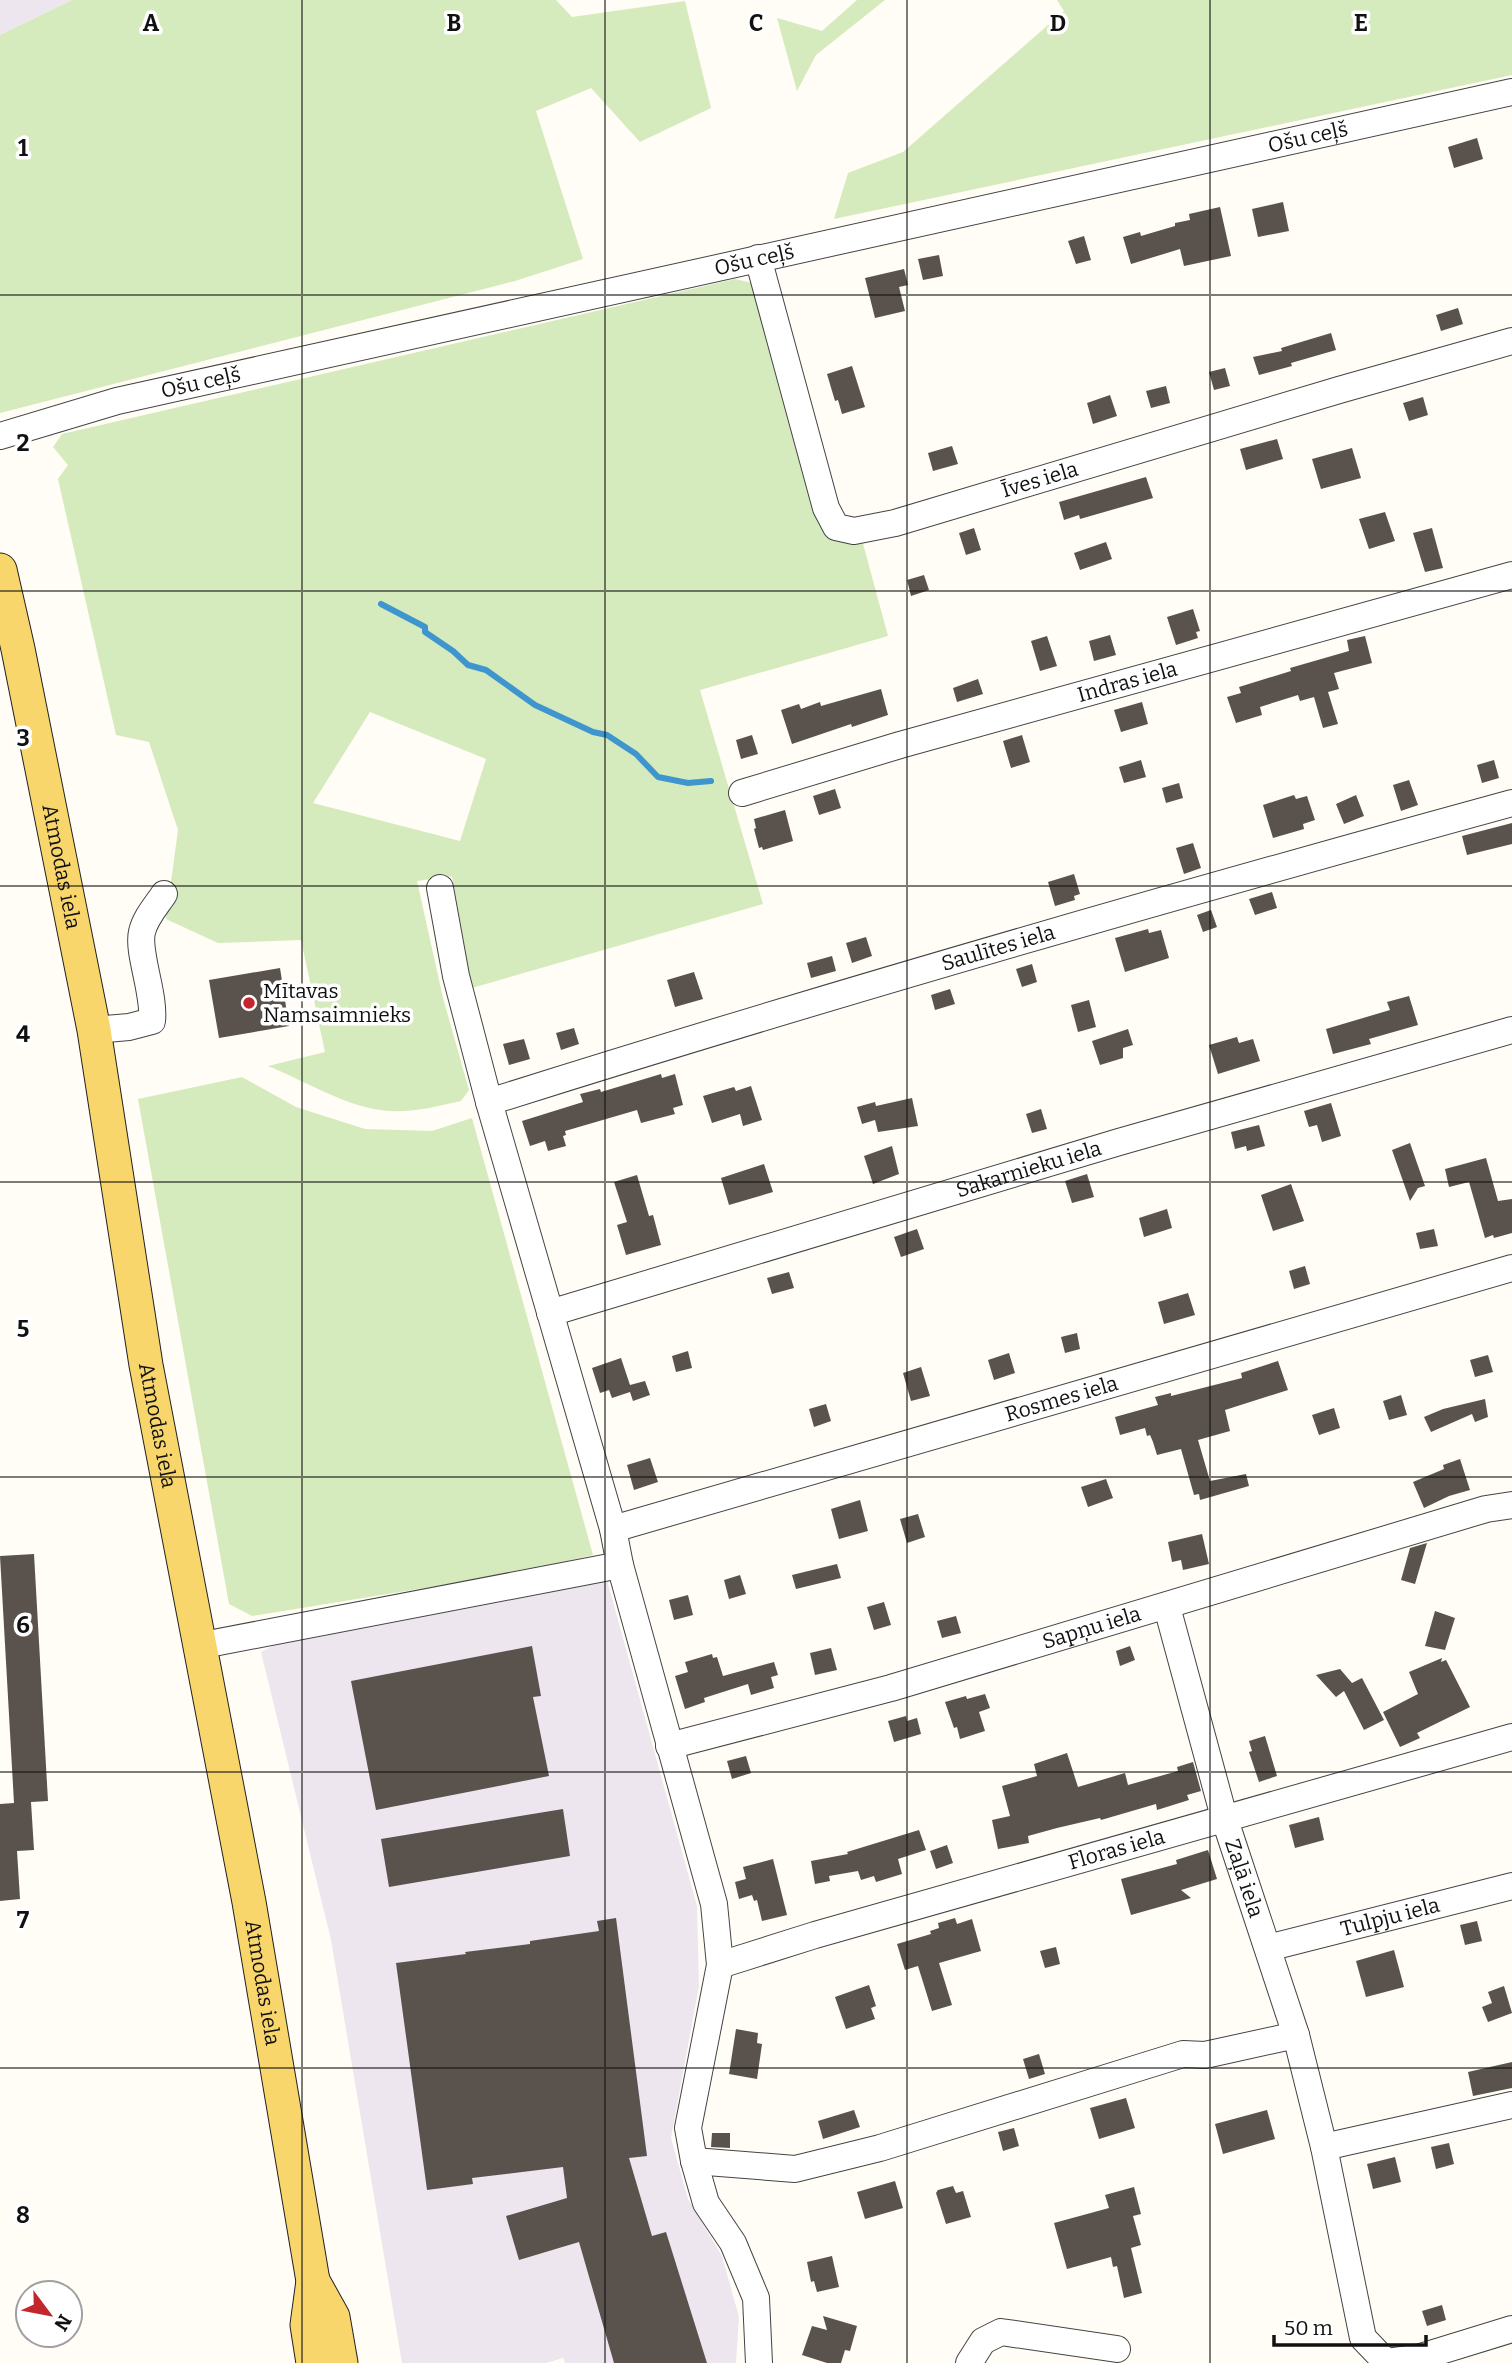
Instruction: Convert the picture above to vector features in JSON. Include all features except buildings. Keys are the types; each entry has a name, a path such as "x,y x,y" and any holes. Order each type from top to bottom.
{"main road":[{"name":"Atmodas iela","path":"0,570 94,1030 146,1365 249,1902 313,2281 307,2325 313,2363"},
{"name":"Atmodas iela","path":"313,2281 334,2316 341,2363"}],"street":[{"name":"Ošu ceļš","path":"0,436 117,401 1512,92"},
{"name":"Īves iela","path":"758,258 826,508 836,527 854,531 895,523 1512,341"},
{"name":"Indras iela","path":"742,793 900,745 1512,575"},
{"name":"Saulītes iela","path":"489,1102 673,1043 1033,936 1512,803"},
{"path":"440,888 456,976 489,1102 613,1529 669,1746 714,1904 720,1965 688,2128 706,2203 733,2243 756,2298 759,2363"},
{"path":"94,1030 129,1027 152,1021 153,1006 141,934 148,917 164,894"},
{"name":"Sakarnieku iela","path":"550,1313 1106,1146 1512,1030"},
{"name":"Rosmes iela","path":"613,1529 1512,1268"},
{"name":"Sapņu iela","path":"669,1746 891,1688 1486,1509 1512,1505"},
{"path":"198,1646 620,1564"},
{"name":"Zaļā iela","path":"1167,1607 1224,1817 1296,2035 1324,2147 1363,2339 1386,2362 1421,2357 1512,2329"},
{"name":"Floras iela","path":"720,1965 1224,1817 1512,1737"},
{"name":"Tulpju iela","path":"1268,1948 1512,1886"},
{"path":"694,2161 795,2169 880,2148 1183,2054 1205,2054 1296,2035"},
{"path":"1324,2147 1512,2105"},
{"path":"969,2363 983,2341 1001,2332 1116,2349"}],"shaded area":[{"path":"0,0 72,0 0,35"},
{"path":"607,1580 697,1906 699,1986 671,2138 688,2199 722,2256 739,2317 736,2363 565,2363 563,2358 546,2363 402,2363 331,1940 261,1652 313,1625"}],"green space":[{"path":"72,0 556,0 572,17 685,1 711,108 640,142 591,88 536,111 583,259 515,281 0,413 0,35"},
{"path":"857,0 885,0 816,55 797,91 777,18 822,31"},
{"path":"1057,0 1512,0 1512,75 834,219 848,173 903,152 1064,11"},
{"path":"735,279 757,284 826,538 862,540 888,636 700,690 763,904 472,988 452,876 417,881 443,998 469,1090 461,1101 421,1109 390,1111 366,1107 338,1098 268,1066 325,1052 301,940 218,943 166,919 178,830 149,742 116,735 58,479 68,465 53,447 62,434","holes":["370,712 486,759 460,841 313,803"]},
{"path":"242,1077 296,1107 365,1129 432,1131 472,1118 593,1555 516,1573 252,1616 229,1604 138,1099"}],"waterway":[{"path":"381,604 425,627 425,632 468,665 486,670 535,705 593,732 607,735 636,754 658,777 688,783 711,781"}],"place":[{"name":"Mītavas Namsaimnieks","path":"249,1003"}]}
